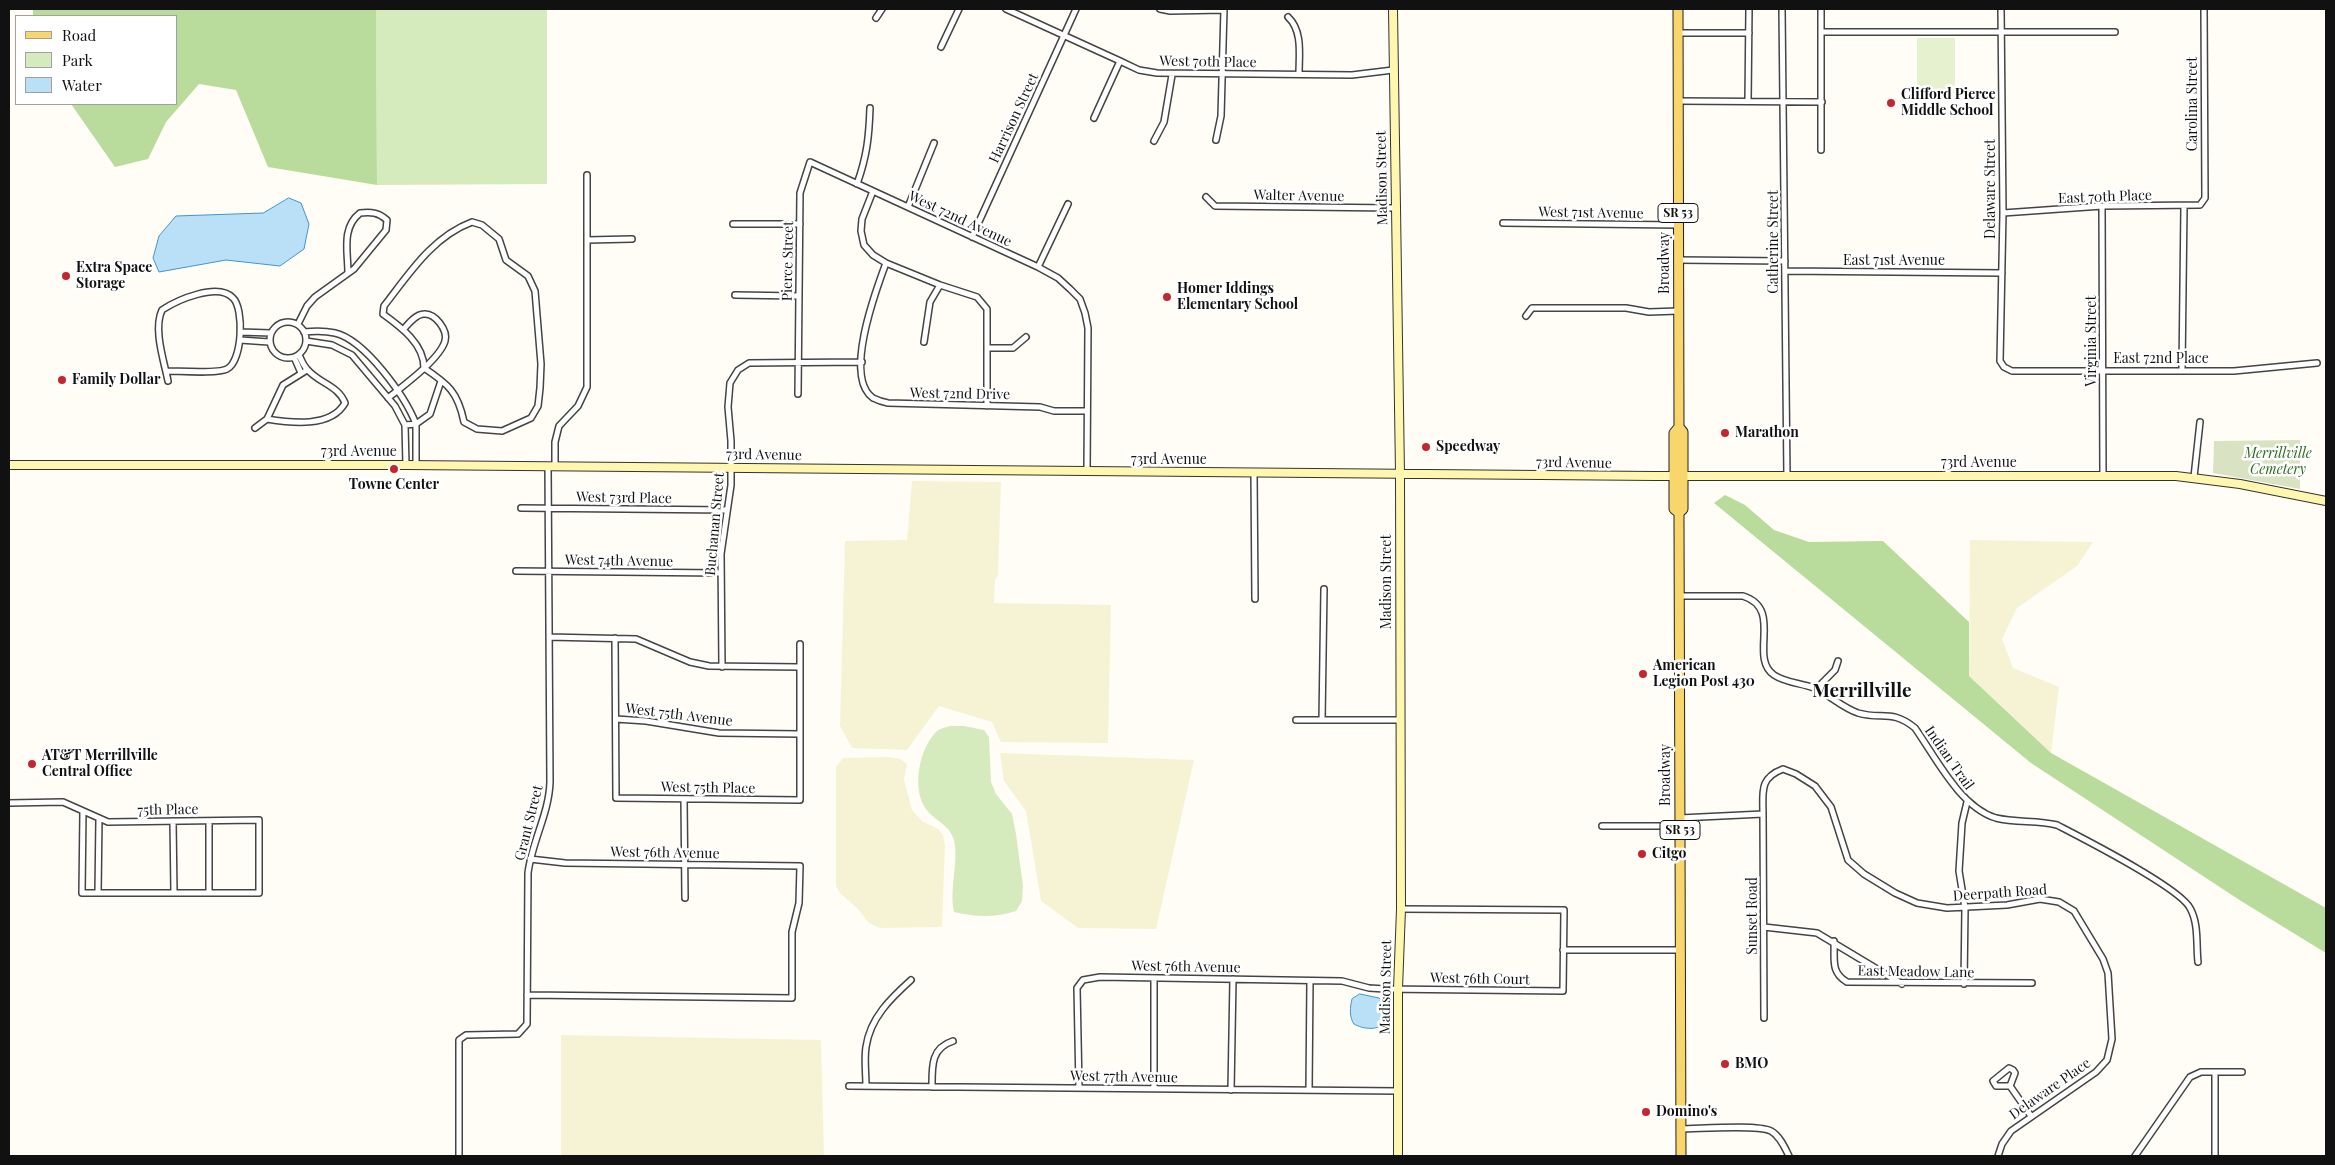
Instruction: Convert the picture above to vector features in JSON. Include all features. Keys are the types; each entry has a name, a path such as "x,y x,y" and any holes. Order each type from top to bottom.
{"main road":[{"name":"Broadway","path":"1678,9 1679,427 1683,432 1678,476 1683,509 1679,513 1681,1156"}],"street":[{"path":"876,18 882,9"},
{"path":"941,47 959,9"},
{"name":"West 70th Place","path":"1006,9 1139,70 1172,75 1223,72 1352,75 1393,70"},
{"name":"Harrison Street","path":"972,237 1076,9"},
{"path":"1160,9 1170,11 1224,9 1223,72 1220,116 1216,140"},
{"name":"Madison Street","path":"1393,9 1400,474 1401,909 1398,989 1398,1156"},
{"path":"1748,101 1749,9"},
{"name":"Catherine Street","path":"1782,9 1787,476"},
{"path":"1821,9 1821,150"},
{"name":"Delaware Street","path":"2001,9 2002,273 2000,361 2004,367"},
{"name":"Carolina Street","path":"2204,9 2205,198"},
{"path":"1288,17 1295,24 1298,39 1299,74"},
{"path":"1678,32 1750,33"},
{"path":"1822,32 2115,32"},
{"path":"1094,118 1120,62"},
{"path":"1154,141 1166,113 1172,75"},
{"path":"1678,101 1822,102"},
{"path":"857,184 869,143 870,108"},
{"path":"908,207 934,143"},
{"name":"West 72nd Avenue","path":"810,162 1058,278 1080,299 1085,313 1088,328 1086,411"},
{"name":"Pierce Street","path":"798,394 800,193 810,162"},
{"name":"Grant Street","path":"459,1156 459,1040 466,1035 514,1035 522,1032 527,1024 528,873 530,859 546,811 550,790 549,508 551,466 559,426 578,406 587,387 587,175"},
{"path":"873,191 862,219 861,231 864,245 873,255 940,285 977,297 987,309 987,406"},
{"name":"Walter Avenue","path":"1206,197 1215,206 1395,208"},
{"name":"East 70th Place","path":"2002,213 2102,206 2200,205 2205,198"},
{"path":"1038,267 1068,204"},
{"name":"Virginia Street","path":"2102,206 2103,476"},
{"path":"2182,370 2184,206"},
{"path":"298,324 307,306 315,297 354,269 386,230 387,220 380,214 372,212 360,213 349,225 347,233 348,273"},
{"path":"472,222 482,225 499,239 506,260 528,276 536,291 541,364 538,406 531,418 502,431 477,429 464,422 458,400 448,384 424,368 423,356 419,348 403,330 383,314 384,306 428,251 457,228 472,222"},
{"name":"West 71st Avenue","path":"1503,223 1678,225"},
{"path":"733,224 800,224"},
{"path":"587,240 632,239"},
{"path":"1678,260 1785,261"},
{"name":"West 72nd Drive","path":"886,262 868,312 864,332 863,384 872,398 888,403 1040,407 1054,411 1086,411"},
{"name":"East 71st Avenue","path":"1785,271 2002,273"},
{"path":"924,342 930,302 940,285"},
{"path":"166,371 216,372 227,370 234,364 239,352 240,340 237,302 226,293 200,293 171,304 162,310 159,317 166,371 168,381"},
{"path":"735,295 799,296"},
{"path":"1526,316 1532,308 1626,308 1649,312 1678,311"},
{"path":"388,398 424,368 445,341 446,334 433,316 424,314 416,317 403,330"},
{"path":"283,322 298,324 304,332 306,341 297,356 284,358 278,356 269,342 271,333 276,326 283,322"},
{"path":"240,332 271,333"},
{"path":"304,332 336,333 360,347 408,407 416,424 416,465"},
{"path":"988,348 1013,348 1026,337"},
{"path":"240,340 269,342"},
{"path":"306,341 332,345 352,355 401,414 405,425 406,465"},
{"path":"267,419 283,422 311,421 340,413 345,404 342,396 304,371 297,356"},
{"path":"799,362 862,362"},
{"name":"Buchanan Street","path":"722,667 722,543 731,491 728,407 730,383 738,370 749,363 799,362"},
{"name":"East 72nd Place","path":"2004,367 2012,371 2234,371 2317,362"},
{"path":"255,428 267,419 283,385 304,371"},
{"path":"405,425 416,424 430,414 441,381"},
{"path":"1086,411 1087,472"},
{"path":"2194,478 2200,422"},
{"name":"73rd Avenue","path":"9,465 731,467 1087,472 1678,476 2103,476 2194,478 2326,501"},
{"path":"1254,473 1255,599"},
{"name":"West 73rd Place","path":"521,508 727,510"},
{"name":"West 74th Avenue","path":"516,571 721,573"},
{"path":"1322,720 1324,589"},
{"name":"Indian Trail","path":"1679,596 1743,596 1752,599 1759,604 1763,612 1765,656 1772,674 1782,679 1816,689 1841,706 1860,714 1892,716 1905,720 1915,728 1967,802 1994,817 2008,820 2046,822 2057,825 2173,891 2189,906 2194,918 2198,962"},
{"path":"549,637 616,638 642,641 698,665 798,668"},
{"path":"616,638 616,719"},
{"path":"799,734 798,668 800,644"},
{"path":"1816,689 1835,670 1838,661"},
{"name":"West 75th Avenue","path":"616,719 646,721 719,733 799,734"},
{"name":"West 75th Place","path":"616,719 616,798 800,800 799,734"},
{"path":"1296,720 1400,720"},
{"name":"Deerpath Road","path":"1763,814 1763,785 1772,773 1783,769 1796,774 1816,786 1831,807 1848,860 1864,874 1895,893 1917,903 1964,908 2007,906 2040,899 2059,902 2074,911 2103,959 2108,973 2112,1039"},
{"path":"684,798 685,898"},
{"name":"75th Place","path":"9,803 63,802 108,822 260,820 259,893 209,893"},
{"path":"1964,984 1964,908 1959,871 1962,823 1967,802"},
{"path":"83,811 82,893 209,893 209,821"},
{"path":"1602,826 1680,822 1763,814"},
{"name":"Sunset Road","path":"1763,814 1764,1018"},
{"path":"98,893 99,818"},
{"path":"173,821 174,893"},
{"name":"West 76th Avenue","path":"527,995 792,998 792,932 800,903 800,866 565,863 530,859"},
{"path":"1401,909 1564,910 1564,950 1680,950"},
{"path":"1764,927 1818,933 1902,984"},
{"name":"East Meadow Lane","path":"1834,941 1835,972 1838,977 1847,982 1902,984 2032,983"},
{"name":"West 76th Court","path":"1398,989 1563,991 1564,950"},
{"path":"1154,978 1154,1089"},
{"name":"West 76th Avenue","path":"1079,1088 1077,988 1082,980 1154,978 1342,981 1369,988 1398,989"},
{"path":"866,1086 866,1046 871,1028 888,1000 911,980"},
{"path":"1231,1090 1232,980"},
{"path":"1308,1090 1310,981"},
{"name":"Delaware Place","path":"1998,1156 2002,1144 2011,1131 2096,1072 2107,1060 2112,1039"},
{"path":"932,1087 933,1063 936,1052 942,1044 953,1041"},
{"path":"2009,1068 2015,1073 2010,1086 1996,1086 1993,1081 2009,1068"},
{"path":"2135,1156 2190,1077 2201,1072 2242,1072"},
{"path":"2215,1072 2215,1156"},
{"name":"West 77th Avenue","path":"849,1086 1398,1091"},
{"path":"2010,1086 2031,1116"},
{"path":"1681,1129 1756,1128 1771,1131 1783,1143 1790,1156"}],"shaded area":[{"path":"912,481 1001,482 998,575 995,580 994,603 1111,605 1108,743 1001,742 992,722 939,706 907,750 852,748 840,726 845,541 907,540"},
{"path":"1970,540 2093,542 2077,566 2017,608 2002,639 2013,668 2059,687 2051,753 1969,676"},
{"path":"1000,753 1194,760 1156,929 1078,928 1041,901 1026,811 1004,781"},
{"path":"888,757 900,759 907,764 904,779 912,810 922,821 938,829 943,835 945,845 942,927 880,928 869,923 858,909 840,893 836,886 836,767 843,758"},
{"path":"561,1035 821,1040 824,1156 561,1156"}],"green space":[{"path":"33,9 376,9 377,185 268,167 236,90 199,84 166,122 148,159 115,167 72,105 178,105 178,15 33,15"},
{"path":"376,9 547,9 547,184 377,185"},
{"path":"1917,38 1955,38 1955,93 1917,92"},
{"name":"Merrillville Cemetery","path":"2300,440 2300,489 2213,473 2214,441"},
{"path":"1725,495 1745,505 1774,530 1809,542 1883,541 1969,622 1969,676 2051,753 2326,908 2326,953 2241,901 2031,763 1714,503"},
{"path":"951,726 964,726 984,730 989,737 991,782 996,794 1012,814 1016,834 1023,886 1022,901 1016,911 1001,915 985,916 954,912 954,840 948,829 931,815 924,806 920,797 918,777 922,756 931,738 937,731"}],"water":[{"path":"289,198 301,203 309,224 304,249 280,266 226,260 159,272 153,258 159,236 176,216 263,213"},
{"path":"1360,994 1379,998 1385,1003 1386,1018 1383,1024 1376,1028 1366,1028 1354,1024 1350,1009 1351,1002 1352,999"}],"place":[{"name":"Clifford Pierce Middle School","path":"1891,103"},
{"name":"Extra Space Storage","path":"66,276"},
{"name":"Homer Iddings Elementary School","path":"1167,297"},
{"name":"Family Dollar","path":"62,380"},
{"name":"Marathon","path":"1725,433"},
{"name":"Speedway","path":"1426,447"},
{"name":"Towne Center","path":"394,469"},
{"name":"American Legion Post 430","path":"1643,674"},
{"name":"AT&T Merrillville Central Office","path":"32,764"},
{"name":"Citgo","path":"1642,854"},
{"name":"BMO","path":"1725,1064"},
{"name":"Domino's","path":"1646,1112"}],"district":[{"name":"Merrillville","path":"1862,691"}]}
